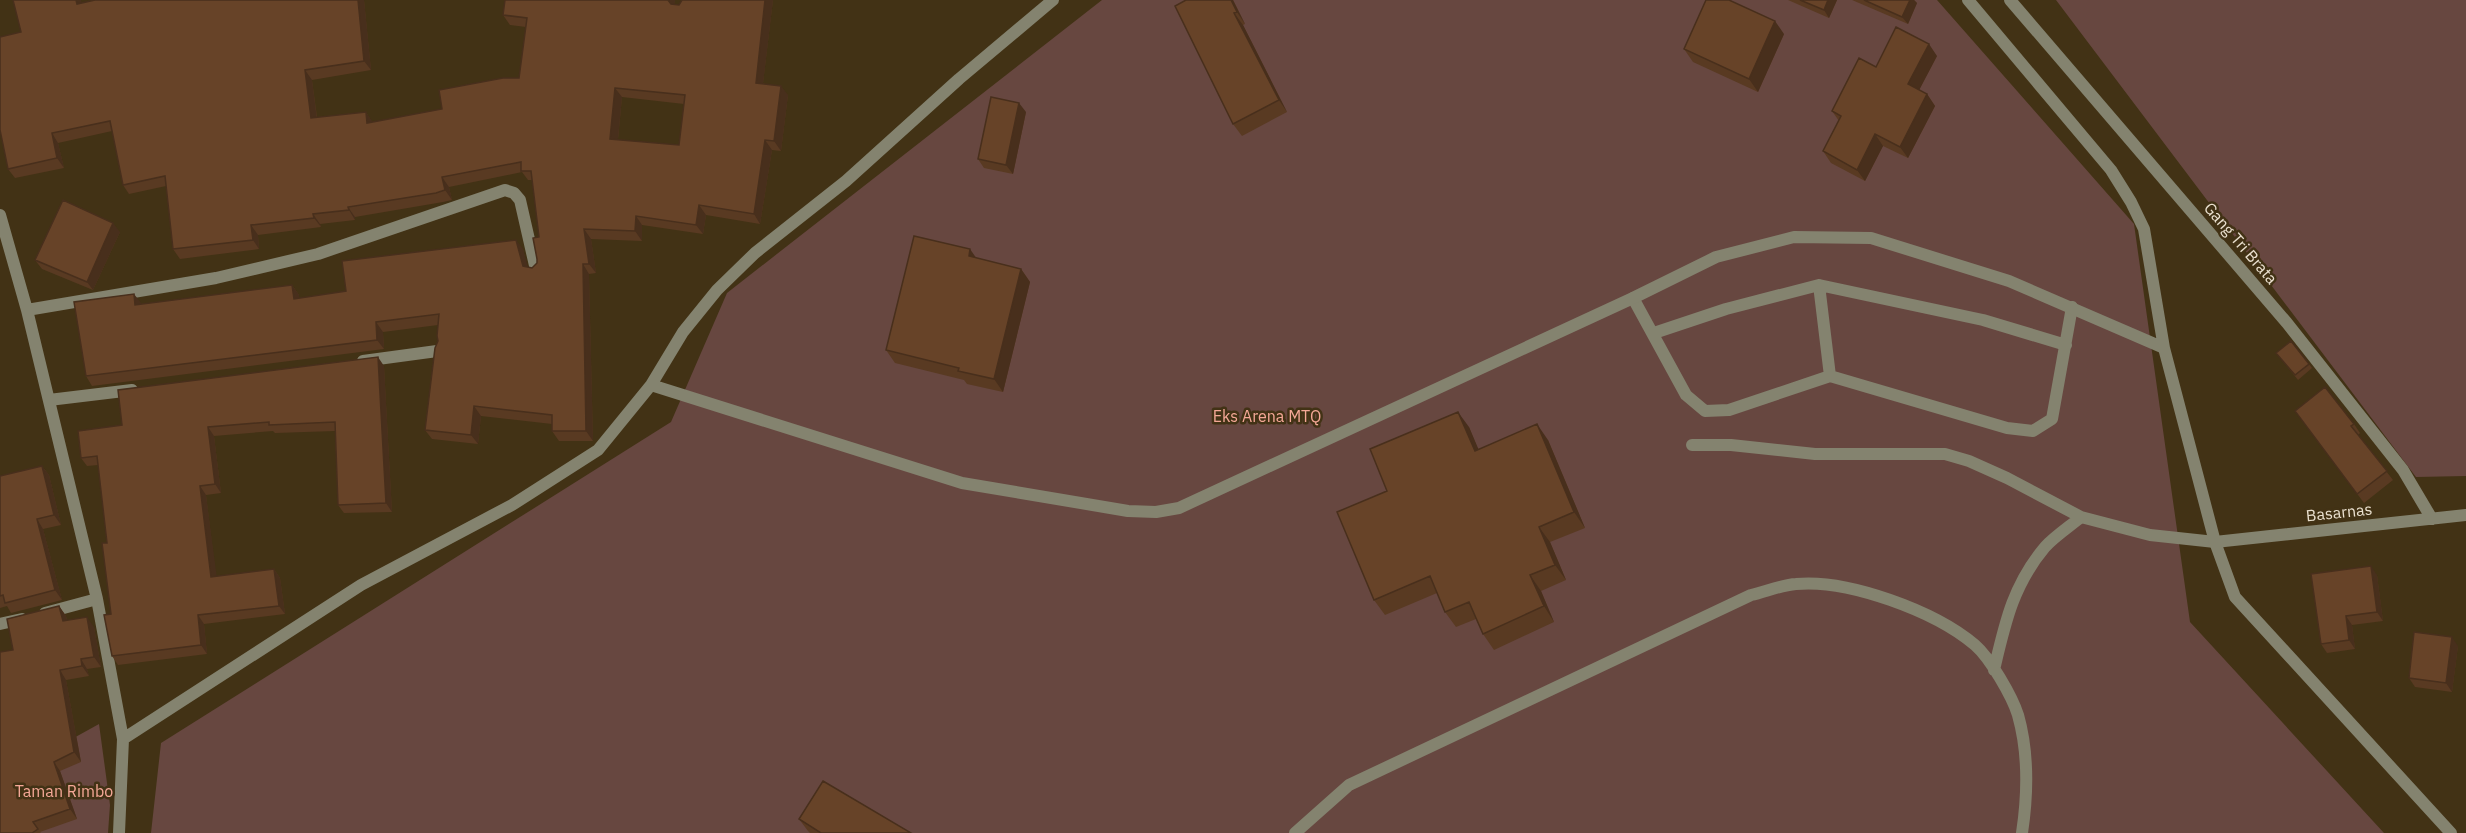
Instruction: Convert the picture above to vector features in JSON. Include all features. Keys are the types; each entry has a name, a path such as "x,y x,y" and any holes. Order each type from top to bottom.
{"street":[{"path":"123,739 362,585 512,505 598,450 651,386 683,332 717,290 755,253 846,181 959,79 1053,0"},
{"path":"1968,0 2111,170 2131,202 2144,229 2164,348 2215,542 2235,597 2451,833"},
{"name":"Gang Tri Brata","path":"2010,0 2287,323 2403,470 2432,519"},
{"path":"27,310 216,278 318,254 505,190 514,193 520,200 536,270"},
{"path":"0,215 50,400 97,599 123,739 119,833"},
{"path":"651,386 962,483 1128,511 1156,512 1179,508 1633,298 1716,257 1794,237 1871,238 2008,281 2164,348"},
{"path":"1819,285 1830,376"},
{"path":"1654,333 1726,309 1819,285 1983,320 2066,345"},
{"path":"1633,298 1686,395 1705,411 1729,410 1830,376 2007,428 2033,431 2052,419 2072,307"},
{"path":"355,363 437,351"},
{"path":"50,400 143,389"},
{"name":"Basarnas","path":"1692,445 1731,445 1815,454 1945,454 1969,461 2007,478 2081,517 2150,535 2215,542 2466,515"},
{"path":"1994,670 2009,607 2023,576 2046,545 2081,517"},
{"path":"1295,833 1349,786 1751,595 1796,584 1839,587 1879,595 1926,614 1976,646 2002,681 2017,714 2026,756 2027,796 2022,833"},
{"path":"0,624 97,599"}],"green space":[{"name":"Eks Arena MTQ","path":"1102,0 1937,0 2134,224 2190,622 2384,833 151,833 161,743 671,422 727,293"},
{"path":"2056,0 2466,0 2466,476 2416,477"},
{"name":"Taman Rimbo","path":"99,724 110,805 108,833 0,833 0,781"}],"building":[{"path":"13,0 76,0 77,4 95,0 358,0 364,61 305,70 311,118 366,112 367,123 442,109 439,90 503,78 519,78 527,18 503,15 505,0 668,0 671,4 679,5 682,0 765,0 756,83 781,86 774,141 765,140 754,214 699,205 696,225 636,216 635,231 584,229 589,264 583,264 586,431 552,431 552,415 474,406 471,435 425,430 435,348 438,341 439,314 376,322 377,340 86,376 74,302 134,294 135,305 292,285 294,299 346,291 342,261 516,240 523,266 532,268 537,263 533,238 539,237 531,171 521,171 521,162 442,177 445,190 436,193 348,207 349,210 313,214 314,218 251,225 253,240 173,249 165,176 123,185 110,121 52,133 57,158 8,169 0,130 0,37 21,32","holes":["615,88 685,95 679,145 610,139"]},
{"path":"1186,0 1231,0 1237,12 1234,13 1279,100 1233,124 1175,6"},
{"path":"1706,0 1729,0 1775,21 1749,79 1684,49"},
{"path":"1800,0 1828,0 1824,10"},
{"path":"1864,0 1910,0 1902,17"},
{"path":"1896,27 1929,44 1908,84 1927,94 1900,147 1875,134 1857,170 1823,151 1841,116 1832,111 1859,58 1876,67"},
{"path":"991,97 1019,103 1006,165 978,159"},
{"path":"63,200 113,223 87,282 35,260"},
{"path":"914,236 970,249 969,256 1021,269 994,379 886,350"},
{"path":"2291,341 2309,364 2295,375 2276,353"},
{"path":"378,357 386,503 338,505 335,422 269,425 269,422 208,427 215,484 200,486 211,577 274,569 279,606 198,615 201,645 112,656 104,615 111,614 102,543 107,543 97,456 81,458 78,431 122,425 118,390"},
{"path":"2325,387 2354,424 2351,426 2387,471 2357,494 2295,411"},
{"path":"1458,412 1475,451 1537,424 1574,512 1539,527 1555,565 1530,575 1544,606 1483,634 1469,602 1445,612 1430,576 1374,600 1337,512 1387,491 1370,449"},
{"path":"42,466 54,515 37,519 55,590 5,603 3,595 0,596 0,476"},
{"path":"2371,566 2377,612 2346,616 2349,640 2321,644 2311,574"},
{"path":"59,606 63,621 87,617 94,657 81,659 82,666 60,670 74,752 54,762 70,809 33,822 38,829 32,833 0,833 0,652 13,650 7,619"},
{"path":"2414,632 2452,637 2446,683 2409,678"},
{"path":"823,781 911,833 821,833 799,819"}]}
